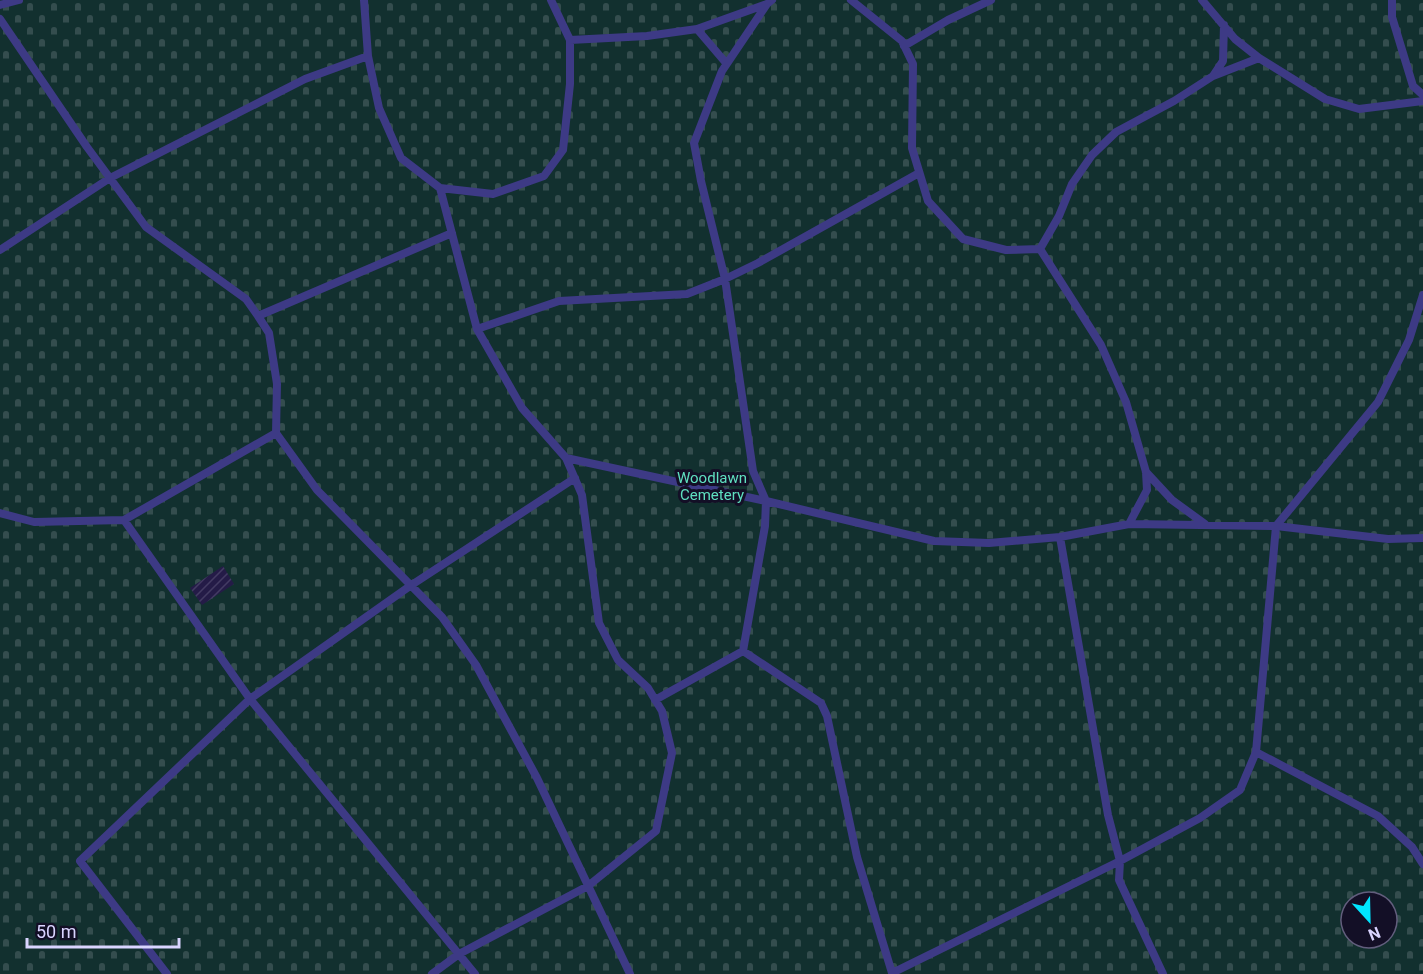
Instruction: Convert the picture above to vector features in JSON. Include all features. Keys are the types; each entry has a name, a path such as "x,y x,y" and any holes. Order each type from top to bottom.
{"lane":[{"path":"0,5 19,0"},
{"path":"364,0 368,56 379,108 401,158 440,188 493,194 544,176 563,150 570,84 570,40 551,0"},
{"path":"851,0 902,41 913,64 912,148 928,201 963,238 1006,250 1040,249"},
{"path":"904,46 948,20 991,0"},
{"path":"1202,0 1235,39 1259,58 1324,99 1359,109 1423,101"},
{"path":"1392,0 1392,17 1413,86 1423,95"},
{"path":"570,40 647,36 697,29 769,2"},
{"path":"743,651 765,526 766,501 753,471 725,279 694,143 726,63 769,2"},
{"path":"0,19 146,227 246,299 258,316 269,333 277,384 276,433 317,490 442,617 476,664 537,778 630,974"},
{"path":"1213,76 1223,61 1224,26"},
{"path":"697,29 726,63"},
{"path":"0,250 110,178 305,79 368,56"},
{"path":"1040,249 1059,216 1072,184 1092,155 1116,132 1174,101 1213,76 1259,58"},
{"path":"477,329 559,301 687,294 758,263 920,173"},
{"path":"432,974 459,954 588,886 656,831 672,753 662,711 648,688 618,660 599,623 582,495 566,458 522,408 477,329 440,188"},
{"path":"258,316 452,233"},
{"path":"1040,249 1101,345 1126,402 1146,472 1147,490 1130,524"},
{"path":"743,651 821,703 827,717 857,857 892,974 1120,861 1200,818 1240,790 1256,752 1276,526 1378,402 1409,340 1423,295"},
{"path":"0,513 34,522 124,520 276,433"},
{"path":"566,458 766,501 934,541 990,543 1060,537 1130,524 1276,526 1388,540 1423,538"},
{"path":"1146,472 1172,500 1206,525"},
{"path":"167,974 80,861 250,699 410,586 575,478"},
{"path":"124,520 250,699 475,974"},
{"path":"1060,537 1108,815 1120,861 1119,880 1162,974"},
{"path":"655,700 743,651"},
{"path":"1256,752 1378,816 1412,847 1423,864"}],"green space":[{"name":"Woodlawn Cemetery","path":"0,0 1423,0 1423,974 0,974"}],"building":[{"path":"223,566 234,584 202,605 190,588"}]}
